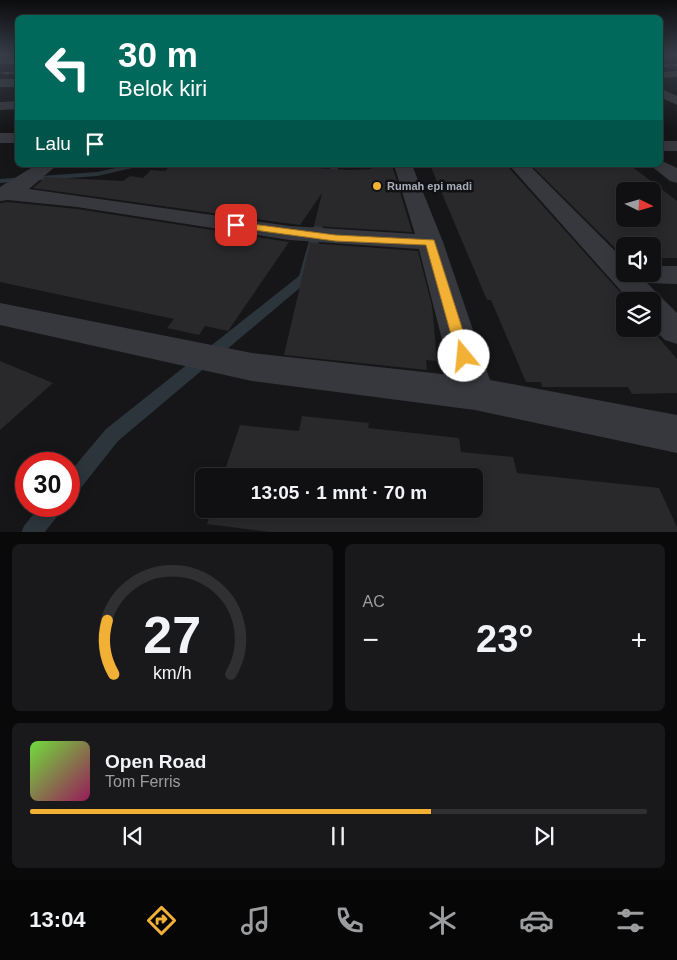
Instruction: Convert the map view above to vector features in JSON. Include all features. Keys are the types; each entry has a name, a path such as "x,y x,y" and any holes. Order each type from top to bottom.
{"street":[{"path":"0,83 15,83"},
{"path":"663,94 677,101"},
{"path":"0,106 15,106"},
{"path":"663,109 677,109"},
{"path":"0,138 15,138"},
{"path":"663,146 677,146"},
{"path":"404,167 430,242 475,394"},
{"path":"520,167 616,266"},
{"path":"662,167 677,177"},
{"path":"17,185 91,202 290,233 335,238 430,242"},
{"path":"661,275 677,275"},
{"path":"631,282 640,292"},
{"path":"0,314 162,350 252,367 475,394 677,434"},
{"path":"661,316 677,332"}],"building":[{"path":"169,167 299,167 350,170 393,167 412,232 314,226 322,193 300,225 33,188 46,177 123,181 130,176 143,178 151,170 165,171"},
{"path":"431,167 509,168 620,292 616,292 616,337 658,337 677,359 677,393 632,394 628,387 542,387 541,382 526,382 491,300 487,300"},
{"path":"633,167 652,182 616,182 616,228 661,228 661,189 677,201 677,258 661,258 661,237 616,237 616,249 534,168"},
{"path":"8,202 77,209 289,242 228,331 205,326 199,335 167,328 174,319 0,282 0,203"},
{"path":"310,243 418,251 432,306 437,361 426,360 427,370 284,355"},
{"path":"0,361 53,383 0,430"},
{"path":"302,416 369,423 368,428 459,438 461,452 513,457 517,473 659,488 677,527 677,532 270,532 207,524 209,518 483,518 483,468 226,468 240,425 299,431"}],"waterway":[{"path":"0,181 97,174 132,167"},
{"path":"330,183 334,167"},
{"path":"80,474 112,435 304,278 318,227"},
{"path":"32,532 44,517"}],"place":[{"name":"Rumah epi madi","path":"377,186"}],"route":[{"path":"236,225 335,238 430,242 464,356"}]}
